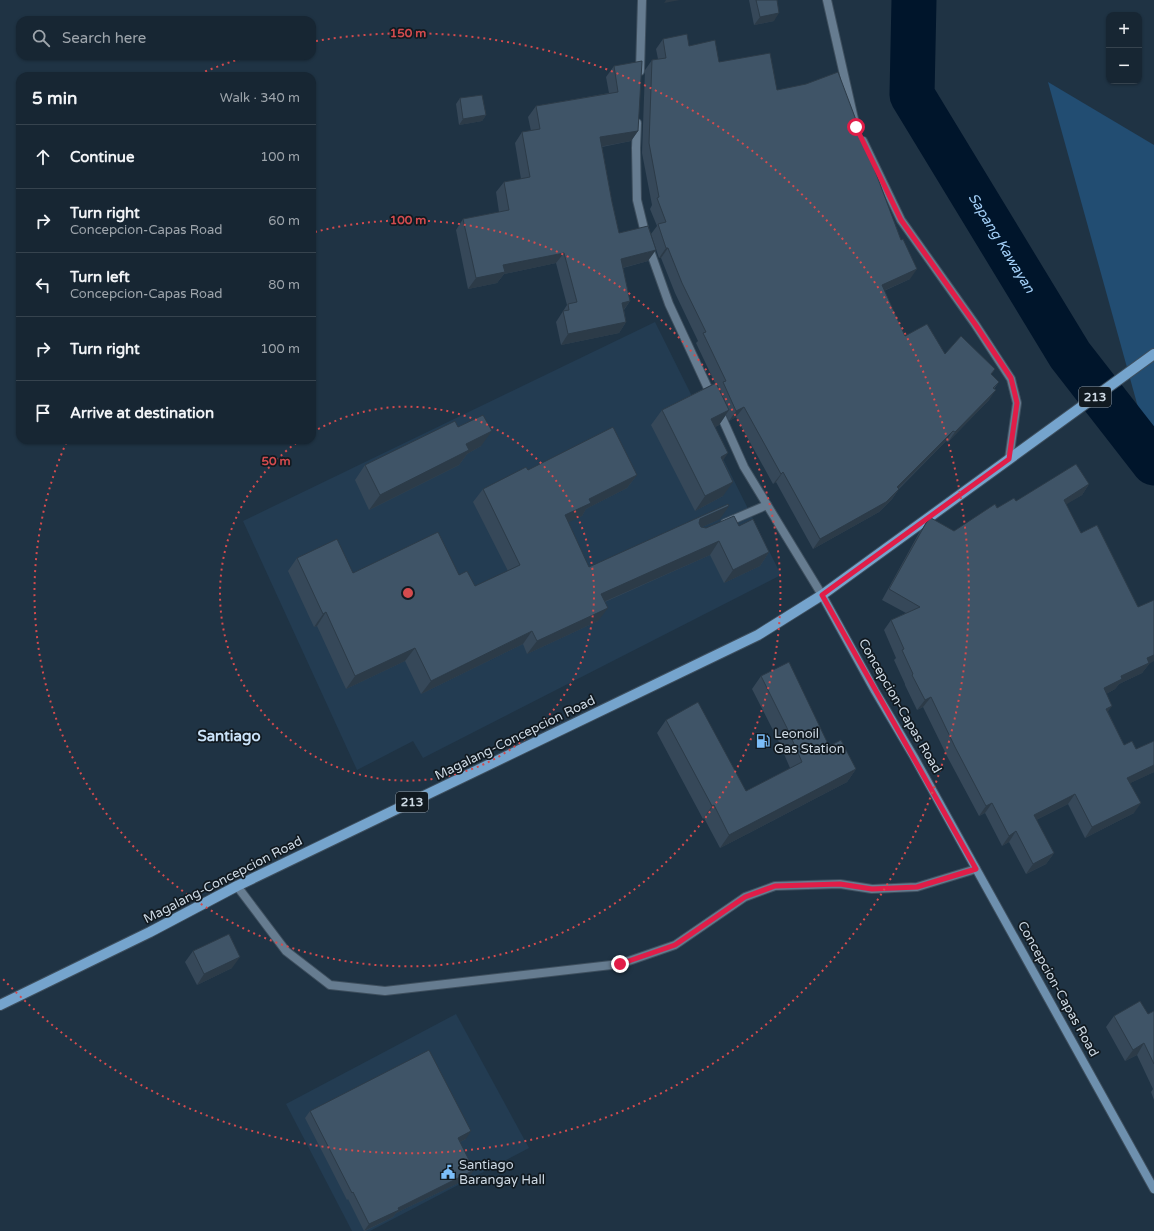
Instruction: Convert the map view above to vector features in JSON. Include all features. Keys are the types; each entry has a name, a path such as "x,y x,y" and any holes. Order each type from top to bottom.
{"main road":[{"name":"213","path":"822,595 1154,354"},
{"name":"Concepcion-Capas Road","path":"822,595 875,691 914,757 1154,1190"},
{"name":"Magalang-Concepcion Road","path":"0,1005 150,932 237,886 758,635 822,595"}],"street":[{"path":"640,77 642,0"},
{"path":"827,0 858,131 901,220 975,324 1011,378 1017,403 1009,459"},
{"path":"638,116 636,148 637,200 648,245 672,312 744,467 822,595"},
{"path":"716,527 767,505"},
{"path":"237,886 286,951 330,985 385,991 620,964 675,945 745,897 775,886 840,884 872,889 917,887 976,869"}],"shaded area":[{"path":"1048,82 1154,145 1154,465"},
{"path":"655,322 781,575 423,758 413,741 357,770 243,521"},
{"path":"456,1014 529,1148 370,1231 352,1231 286,1104"}],"building":[{"path":"756,0 777,0 779,13 760,17"},
{"path":"687,34 689,46 715,40 719,62 770,53 777,90 806,84 838,72 901,240 903,239 917,269 882,285 905,336 927,324 945,354 961,336 995,369 991,374 999,382 993,388 996,390 955,432 953,431 897,487 899,489 886,502 820,539 783,472 781,474 744,407 736,411 723,382 726,381 703,333 706,332 682,283 668,248 666,248 658,224 666,222 657,198 659,197 649,143 652,60 666,58 663,39"},
{"path":"642,61 638,131 600,137 619,233 648,226 656,250 621,259 630,301 622,303 626,322 568,334 563,311 569,310 568,304 577,302 564,253 503,265 505,272 476,278 463,219 509,210 504,182 530,177 522,132 540,129 536,106 618,92 614,66"},
{"path":"482,95 486,115 463,119 460,98"},
{"path":"716,383 729,410 711,419 728,453 721,457 733,482 705,496 662,410"},
{"path":"483,415 492,431 466,444 469,450 380,495 365,465 455,421 458,427"},
{"path":"613,427 637,475 589,499 591,503 565,515 589,567 728,504 729,506 700,519 699,523 701,527 706,528 734,516 739,526 753,519 769,552 733,570 719,541 601,594 608,608 537,641 532,631 431,681 415,648 355,676 326,612 323,614 297,558 337,539 353,573 438,532 459,575 467,571 475,586 520,565 483,489 526,467 528,470"},
{"path":"1076,464 1089,484 1064,500 1081,533 1097,525 1138,607 1154,600 1154,655 1147,658 1149,663 1121,676 1122,679 1104,688 1112,706 1106,709 1124,745 1132,741 1136,749 1154,741 1154,765 1127,778 1141,803 1092,827 1075,794 1034,815 1054,853 1033,864 1016,831 1009,836 992,803 986,806 931,697 925,700 912,675 913,674 902,650 904,649 891,620 920,607 889,589 926,523 931,518 954,531 995,504 997,508 1014,498 1016,501"},
{"path":"789,662 829,746 841,740 856,769 729,835 714,805 712,806 666,720 698,702 746,791 802,762 761,676"},
{"path":"229,934 240,957 204,974 193,951"},
{"path":"1140,1001 1148,1014 1154,1011 1154,1064 1144,1043 1133,1050 1114,1016"},
{"path":"429,1050 471,1131 458,1138 474,1170 398,1208 399,1210 369,1224 310,1111"}],"waterway":[{"name":"Sapang Kawayan","path":"914,0 912,95 1070,355 1154,463"}],"place":[{"name":"Leonoil Gas Station","path":"763,741"},
{"name":"Santiago Barangay Hall","path":"448,1172"}],"district":[{"name":"Santiago","path":"229,736"}],"route":[{"path":"620,964 675,945 745,897 775,886 840,884 872,889 917,887 976,869 822,595 1009,459 1017,403 1011,378 975,324 901,220 856,127"}]}
